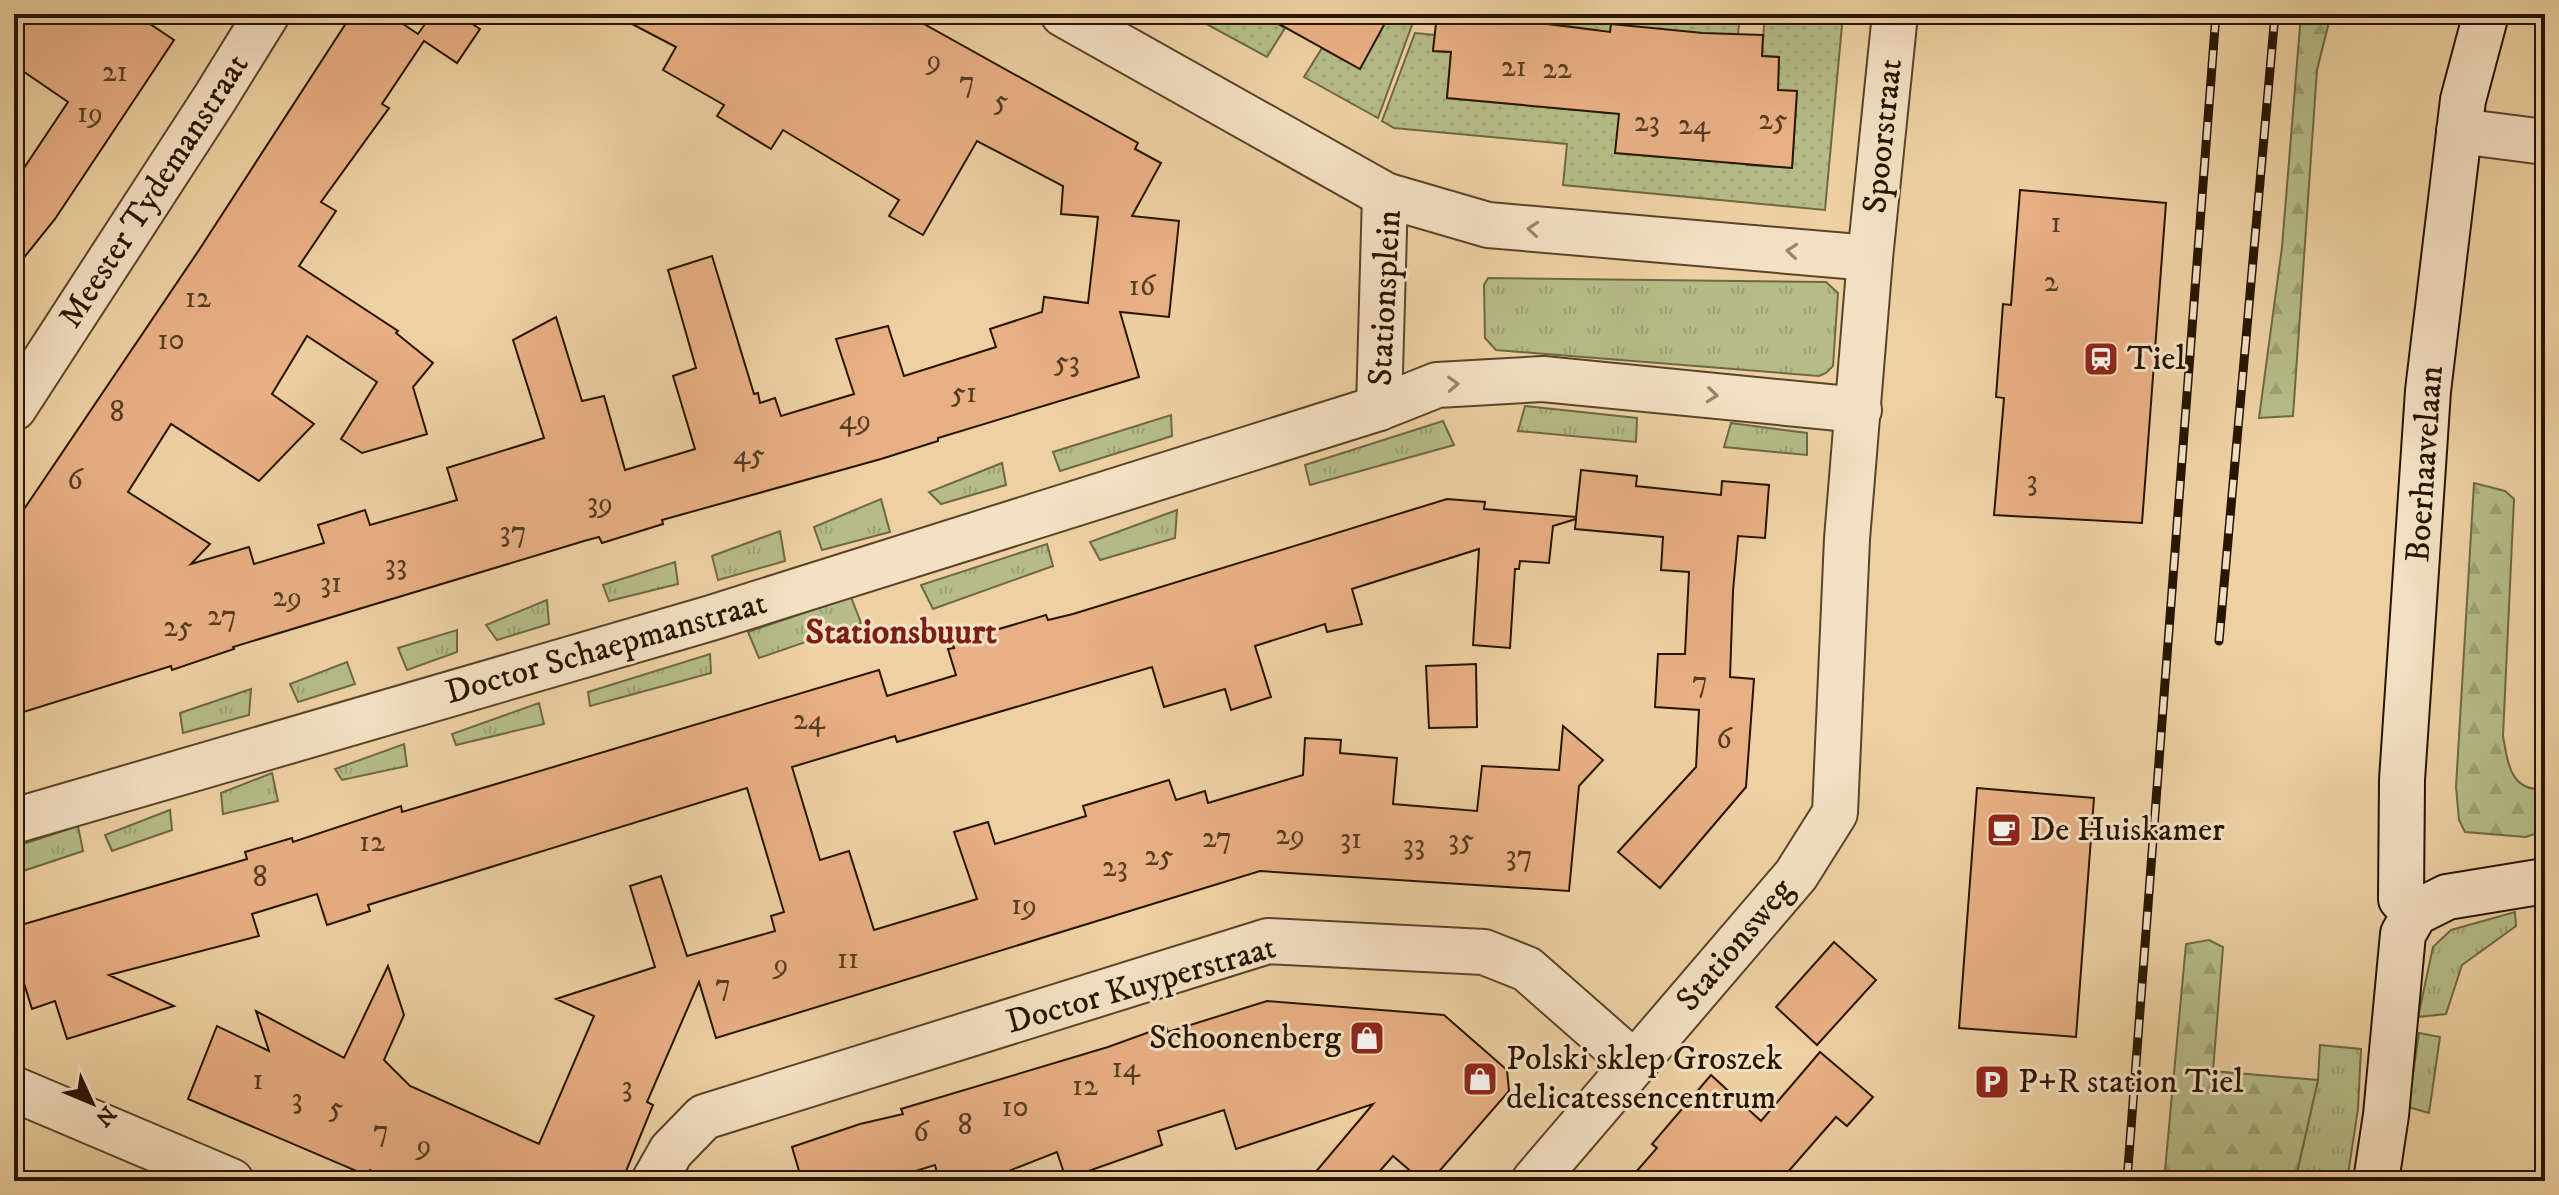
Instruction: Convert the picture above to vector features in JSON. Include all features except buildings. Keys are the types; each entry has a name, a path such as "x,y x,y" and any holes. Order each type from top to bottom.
{"street":[{"name":"Meester Tydemanstraat","path":"14,408 267,14"},
{"path":"1063,14 1385,195"},
{"name":"Spoorstraat","path":"1870,258 1895,14"},
{"name":"Boerhaavelaan","path":"2415,913 2401,899 2402,780 2428,391 2463,100 2486,14"},
{"path":"2459,131 2545,142"},
{"name":"Stationsplein","path":"1859,410 1543,379 1437,385 1379,408 1385,195 1488,225 1870,258"},
{"path":"1859,410 1870,258"},
{"name":"Doctor Schaepmanstraat","path":"14,821 711,618 1379,408"},
{"name":"Stationsweg","path":"1534,1181 1796,875 1835,813 1847,539 1859,410"},
{"path":"2376,1181 2386,1115 2403,934 2415,913 2447,897 2545,881"},
{"name":"Doctor Kuyperstraat","path":"654,1181 671,1151 704,1117 1268,941 1484,952 1527,969 1634,1063"},
{"path":"14,1089 231,1181"}],"green space":[{"path":"1188,14 1260,14 1285,28 1267,57"},
{"path":"1386,14 1416,14 1378,118 1304,77 1322,48 1360,69"},
{"path":"1442,14 1843,14 1825,210 1563,185 1567,144 1394,128 1382,121 1415,33 1435,35 1433,51 1451,52 1447,98 1576,110 1602,31 1566,26 1565,44","holes":["1739,24 1764,24 1762,56 1779,57 1778,81 1773,90 1797,91 1792,168 1746,165 1751,79 1736,54","1715,117 1711,161 1616,153"]},
{"path":"2301,14 2331,14 2317,70 2293,416 2259,418 2282,247"},
{"path":"1488,278 1826,282 1838,293 1833,366 1819,376 1496,350 1485,338 1484,285"},
{"path":"1525,406 1637,418 1636,442 1518,431"},
{"path":"1171,415 1172,436 1060,471 1053,452"},
{"path":"1443,421 1454,445 1310,485 1305,465"},
{"path":"1731,423 1807,433 1807,455 1724,447"},
{"path":"1002,463 1006,485 941,504 929,492"},
{"path":"2474,483 2505,491 2514,499 2503,736 2509,765 2518,781 2533,789 2545,789 2545,830 2526,837 2465,832 2459,820 2456,787"},
{"path":"881,499 890,532 822,550 814,527"},
{"path":"1177,510 1175,538 1100,560 1090,542"},
{"path":"780,531 785,561 718,580 712,556"},
{"path":"1047,544 1053,566 933,609 921,585"},
{"path":"675,562 678,584 609,601 603,585"},
{"path":"851,597 861,623 759,658 748,632"},
{"path":"547,600 549,624 497,640 486,625"},
{"path":"457,630 457,652 407,670 398,648"},
{"path":"710,654 711,673 590,706 588,692"},
{"path":"347,662 355,684 298,702 290,684"},
{"path":"251,689 249,715 183,733 180,713"},
{"path":"539,703 544,724 456,745 452,734"},
{"path":"404,744 407,766 342,780 335,769"},
{"path":"272,773 278,801 223,814 221,793"},
{"path":"170,810 172,830 112,851 105,835"},
{"path":"78,826 83,851 14,874 14,847"},
{"path":"2515,912 2516,926 2462,965 2446,1014 2418,1017 2433,947 2451,930"},
{"path":"2209,940 2223,947 2213,1071 2318,1080 2295,1181 2164,1181 2186,944"},
{"path":"2419,1033 2440,1037 2429,1113 2408,1107"},
{"path":"2320,1045 2361,1049 2358,1109 2347,1181 2295,1181 2318,1080"}],"railway":[{"path":"2127,1181 2216,14"},
{"path":"2219,641 2275,14"}],"place":[{"name":"Tiel","path":"2101,359"},
{"name":"De Huiskamer","path":"2004,830"},
{"name":"Schoonenberg","path":"1367,1038"},
{"name":"Polski sklep Groszek delicatessencentrum","path":"1480,1079"},
{"name":"P+R station Tiel","path":"1992,1082"}],"district":[{"name":"Stationsbuurt","path":"901,632"}]}
